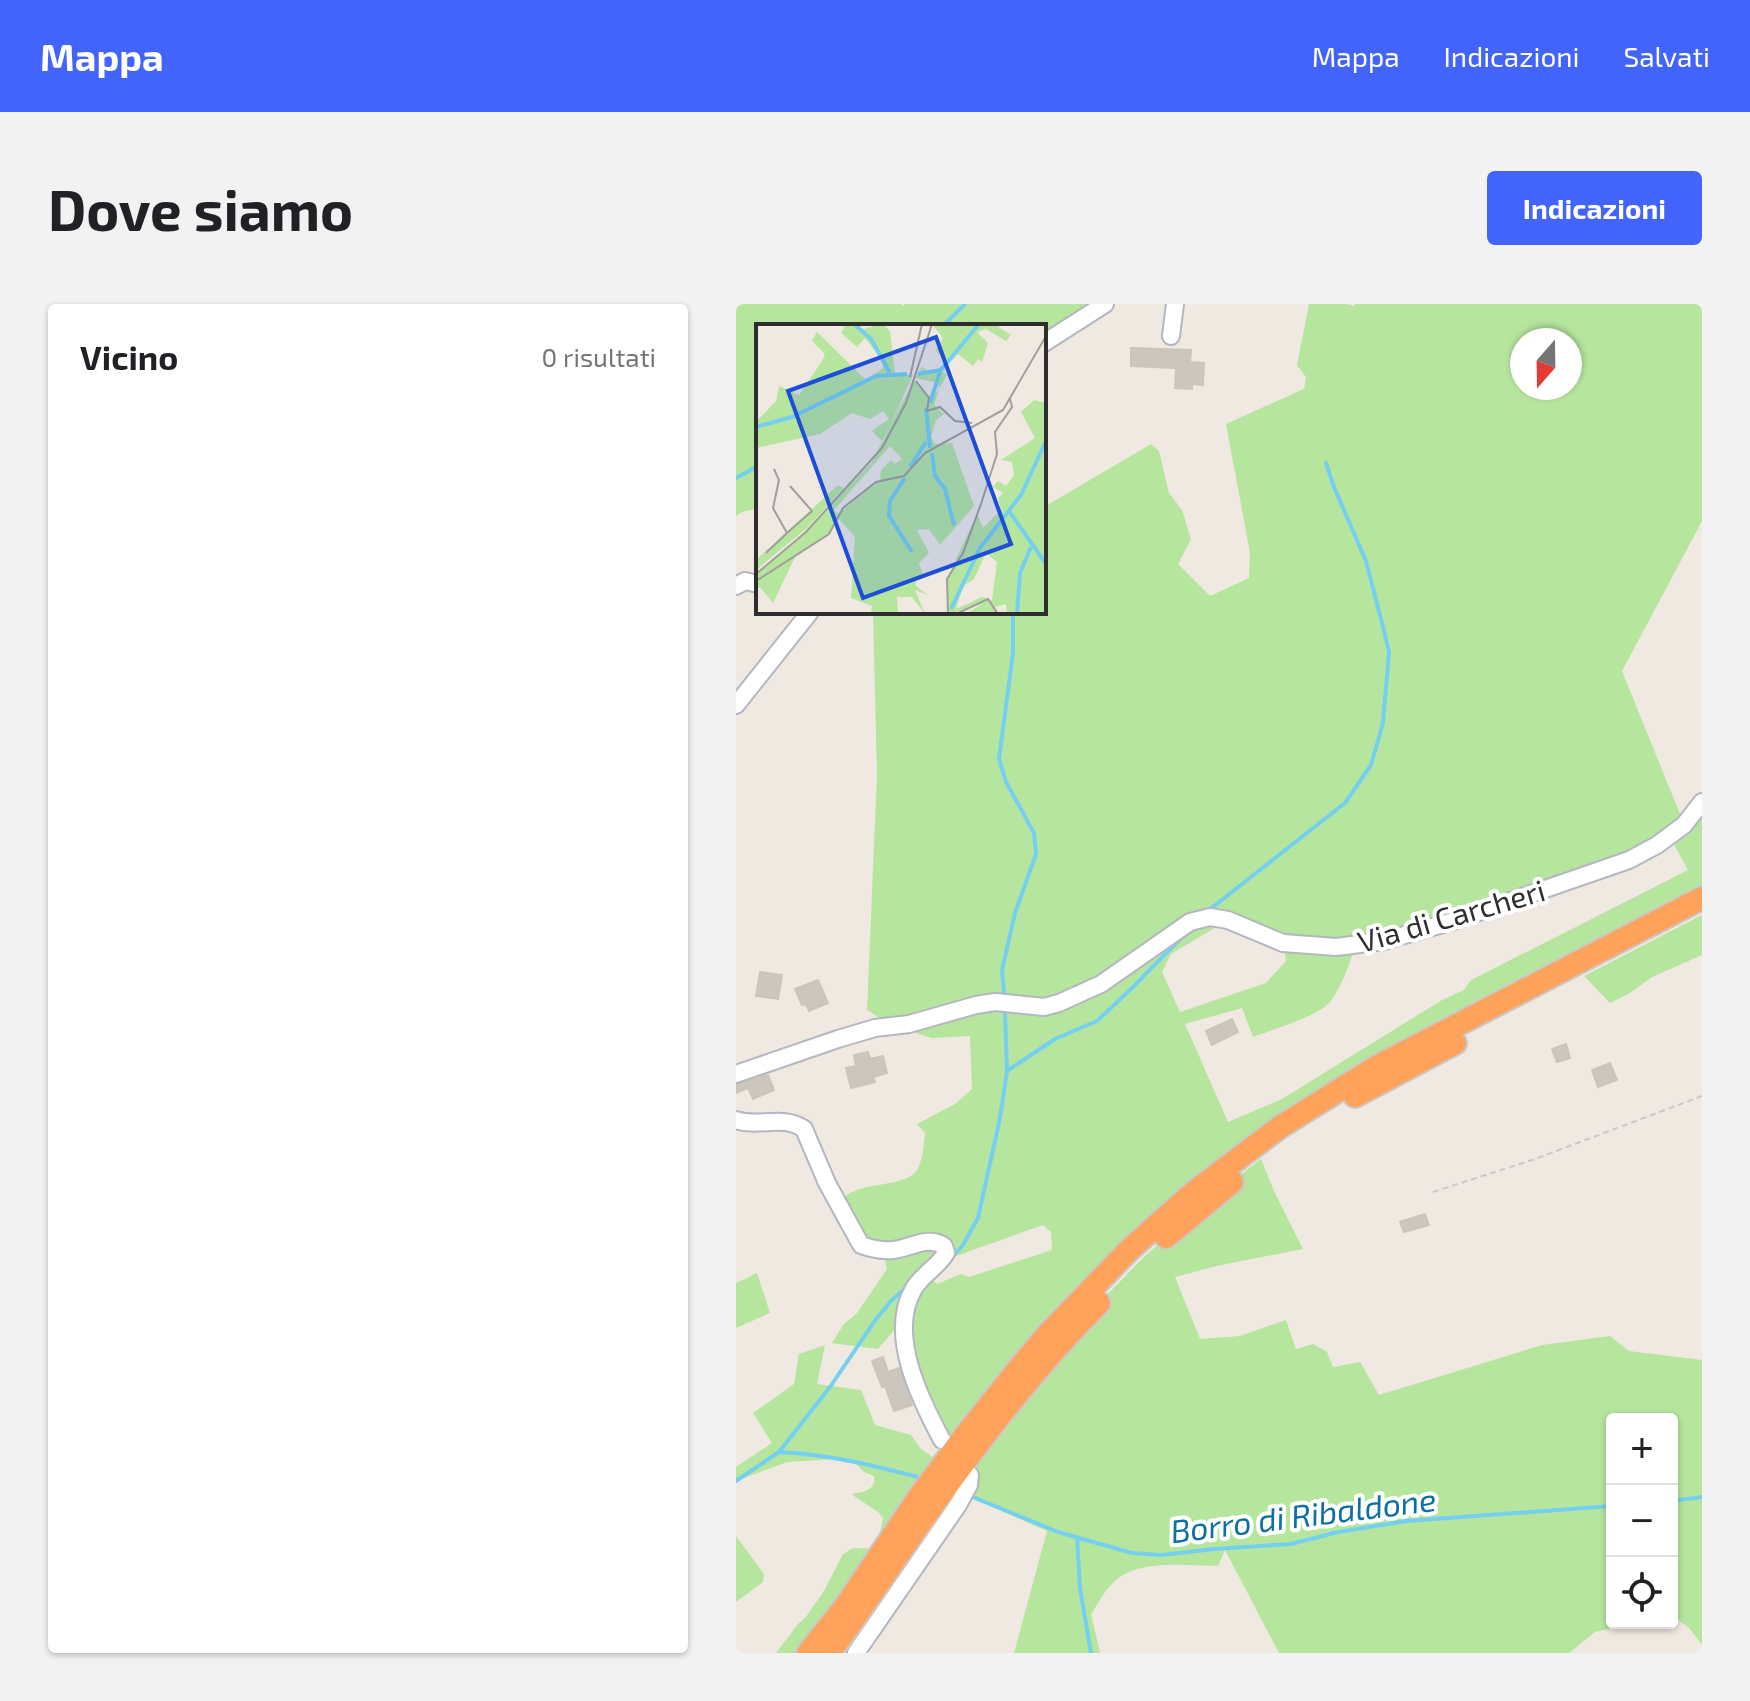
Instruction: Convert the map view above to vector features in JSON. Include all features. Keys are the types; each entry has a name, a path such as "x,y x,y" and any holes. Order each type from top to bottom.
{"highway":[{"path":"808,1653 847,1604 943,1464 1019,1368 1129,1250 1194,1192 1280,1127 1376,1067 1702,898"},
{"path":"829,1653 1013,1398 1134,1267 1217,1193 1295,1134 1378,1083 1702,915"}],"street":[{"path":"1046,342 1105,304"},
{"path":"1171,336 1175,304"},
{"path":"736,586 745,581 756,584"},
{"path":"736,705 806,614"},
{"name":"Via di Carcheri","path":"736,1074 862,1032 909,1024 976,1005 995,1002 1044,1007 1059,1003 1101,984 1190,922 1210,917 1228,920 1283,943 1336,947 1384,941 1450,922 1629,860 1684,825 1702,802"},
{"path":"736,1120 754,1124 788,1121 804,1129 827,1183 861,1245 873,1250 894,1250 933,1240 944,1246 946,1253 941,1261 924,1274 910,1294 903,1320 903,1340 912,1372 924,1407 942,1440"},
{"path":"856,1653 966,1487"}],"path":[{"path":"1433,1192 1535,1159 1702,1096"}],"green space":[{"path":"736,304 1105,304 1046,342 1046,324 756,324 756,508 736,516"},
{"path":"1309,304 1702,304 1702,521 1622,671 1684,824 1702,802 1702,898 1376,1067 1194,1192 952,1453 942,1440 902,1321 878,1349 832,1343 887,1269 885,1260 861,1245 838,1204 854,1191 912,1175 922,1157 925,1133 917,1124 955,1104 972,1089 970,1036 932,1038 893,1026 867,1010 877,775 873,614 1046,614 1046,506 1151,444 1159,451 1169,493 1182,510 1191,539 1178,564 1210,596 1249,578 1250,553 1226,424 1304,389 1306,377 1297,365","holes":["1670,837 1688,870 1471,980 1464,990 1442,1000 1282,1099 1228,1122 1185,1024 1242,1008 1253,1037 1294,1022 1315,1013 1334,997 1356,945 1657,845","1228,920 1283,943 1286,961 1266,983 1180,1012 1162,972 1171,954","1043,1225 1051,1232 1052,1250 969,1277 961,1274 937,1284 924,1274 942,1261"]},
{"path":"1702,915 1702,955 1652,977 1630,993 1610,1003 1584,976"},
{"path":"1261,1159 1303,1249 1175,1277 1200,1339 1240,1336 1286,1320 1296,1349 1313,1344 1327,1352 1333,1367 1360,1362 1379,1395 1542,1345 1610,1336 1629,1351 1702,1360 1702,1645 1678,1620 1678,1413 1606,1413 1608,1629 1595,1632 1569,1653 1279,1653 1225,1550 1218,1566 1148,1567 1123,1575 1113,1583 1091,1614 1100,1653 1014,1653 1047,1531 972,1498 949,1484 1091,1311 1145,1256"},
{"path":"757,1273 770,1313 736,1328 736,1283"},
{"path":"825,1345 817,1384 861,1390 875,1425 911,1435 921,1449 943,1464 890,1540 880,1533 883,1518 878,1512 851,1494 868,1490 874,1481 874,1476 864,1472 854,1462 836,1459 787,1462 736,1481 736,1467 772,1443 753,1413 794,1384 799,1354"},
{"path":"736,1536 764,1574 763,1582 736,1602"},
{"path":"853,1548 884,1549 808,1653 776,1653 824,1591 843,1554"}],"building":[{"path":"1131,348 1191,350 1190,362 1204,363 1203,385 1192,384 1192,389 1175,388 1176,368 1131,366"},
{"path":"760,972 782,975 778,999 756,996"},
{"path":"818,980 828,1003 809,1011 806,1004 802,1005 795,989"},
{"path":"1232,1019 1238,1032 1212,1045 1206,1031"},
{"path":"1566,1044 1570,1058 1557,1062 1552,1049"},
{"path":"868,1052 870,1059 883,1056 887,1073 873,1077 875,1082 851,1088 846,1068 856,1066 854,1055"},
{"path":"1610,1063 1617,1080 1598,1087 1592,1070"},
{"path":"768,1075 774,1090 753,1099 748,1088 736,1093 736,1085"},
{"path":"1425,1214 1429,1225 1404,1232 1400,1222"},
{"path":"883,1357 888,1372 899,1368 912,1405 894,1411 872,1361"}],"waterway":[{"path":"945,324 965,304"},
{"path":"1209,910 1345,803 1371,765 1383,723 1389,652 1366,561 1326,463"},
{"path":"736,478 756,467"},
{"path":"1004,992 1002,970 1015,913 1036,854 1034,833 1006,782 999,759 1013,653 1013,614"},
{"path":"1007,1071 1055,1039 1097,1021 1184,935"},
{"path":"948,1262 963,1245 978,1218 1007,1071 1005,1013"},
{"path":"736,1481 779,1452 830,1387 876,1319 910,1284"},
{"name":"Borro di Ribaldone","path":"779,1452 833,1458 922,1478"},
{"name":"Borro di Ribaldone","path":"968,1495 1058,1532 1132,1553 1161,1555 1291,1544 1338,1532 1407,1521 1606,1506"},
{"name":"Borro di Ribaldone","path":"1678,1500 1702,1497"},
{"path":"1077,1537 1080,1588 1091,1653"}]}
